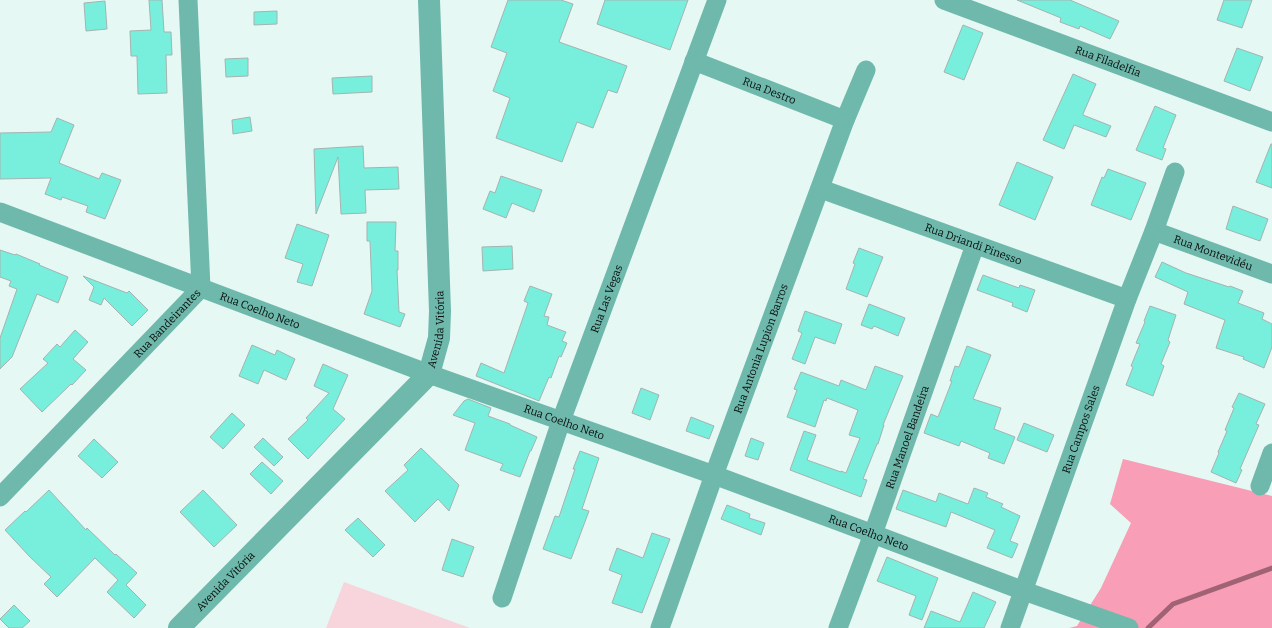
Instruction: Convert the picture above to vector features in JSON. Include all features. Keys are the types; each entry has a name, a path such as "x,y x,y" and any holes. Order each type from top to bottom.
{"street":[{"name":"Rua Bandeirantes","path":"0,497 201,288 188,0"},
{"name":"Avenida Vitória","path":"179,628 429,374 439,338 440,311 429,0"},
{"name":"Rua Las Vegas","path":"502,598 561,421 716,0"},
{"name":"Rua Filadelfia","path":"944,0 1272,122"},
{"name":"Rua Destro","path":"694,61 845,120"},
{"name":"Rua Antonia Lupion Barros","path":"660,628 714,475 821,189 845,120 866,70"},
{"name":"Rua Campos Sales","path":"1010,628 1127,299 1154,232 1175,172"},
{"name":"Rua Driandi Pinesso","path":"821,189 1127,299"},
{"name":"Rua Coelho Neto","path":"0,212 429,374 714,475 1024,591 1125,626"},
{"name":"Rua Montevidéu","path":"1154,232 1272,274"},
{"name":"Rua Manoel Bandeira","path":"838,628 873,534 975,245"},
{"path":"1260,486 1272,453"}],"shaded area":[{"path":"1123,459 1272,496 1272,628 1069,628 1077,626 1101,588 1131,523 1110,504"},
{"path":"344,582 470,628 326,628"}],"building":[{"path":"149,0 162,0 164,32 171,32 172,55 166,55 167,93 138,94 137,56 131,56 130,31 151,30"},
{"path":"508,0 561,0 573,4 559,42 627,66 617,93 608,90 593,128 577,122 562,162 496,138 510,98 493,91 507,53 491,47"},
{"path":"605,0 688,0 670,50 597,24"},
{"path":"1017,0 1070,0 1119,21 1110,39 1080,26 1079,29 1060,22 1061,18"},
{"path":"1224,0 1252,0 1242,28 1217,20"},
{"path":"105,1 107,29 86,31 84,3"},
{"path":"277,11 277,24 254,25 254,12"},
{"path":"963,25 983,33 964,80 944,72"},
{"path":"1237,48 1263,57 1250,91 1224,81"},
{"path":"248,58 248,76 226,77 225,59"},
{"path":"1073,74 1096,84 1083,115 1111,126 1106,137 1074,125 1064,149 1043,140"},
{"path":"372,76 372,92 333,94 332,78"},
{"path":"1155,106 1176,115 1163,148 1166,149 1162,160 1136,150"},
{"path":"250,117 252,131 233,134 232,120"},
{"path":"57,118 74,125 59,163 99,179 102,173 121,180 105,219 86,212 88,206 62,197 61,200 45,194 51,178 0,179 0,133 51,132"},
{"path":"1272,144 1272,188 1256,182"},
{"path":"363,146 364,168 398,167 399,189 365,190 366,213 341,214 338,157 316,214 314,149"},
{"path":"1017,162 1053,177 1035,220 999,205"},
{"path":"1108,169 1146,183 1131,220 1091,205 1102,177 1104,178"},
{"path":"501,176 542,190 534,212 512,203 506,218 483,209 490,191 495,193"},
{"path":"1233,206 1268,219 1260,241 1226,229"},
{"path":"367,222 396,222 395,251 398,251 397,270 399,312 405,314 400,327 364,314 372,291 370,241 367,241"},
{"path":"297,224 329,235 312,286 297,282 303,264 285,258"},
{"path":"512,246 513,269 483,271 482,247"},
{"path":"859,248 883,257 867,297 846,289"},
{"path":"0,250 15,255 16,254 68,277 58,303 37,294 12,357 0,369 0,338 17,289 9,286 11,281 0,277"},
{"path":"1162,262 1186,273 1243,291 1238,303 1264,313 1262,319 1272,324 1272,347 1264,368 1243,359 1244,357 1216,348 1225,320 1184,304 1188,292 1155,277"},
{"path":"983,275 1019,288 1020,285 1035,290 1027,312 1012,306 1013,303 977,290"},
{"path":"83,276 127,293 129,291 148,310 132,326 104,298 101,305 89,300 94,287"},
{"path":"530,286 552,294 544,316 549,317 547,325 566,332 562,341 567,343 561,357 559,356 551,378 549,377 539,401 476,376 481,363 504,373 528,303 524,301"},
{"path":"869,304 905,318 898,336 874,326 872,329 861,325"},
{"path":"1150,306 1176,315 1168,340 1170,342 1161,364 1164,366 1153,396 1126,385 1133,367 1131,366 1140,344 1136,343"},
{"path":"805,311 842,324 835,344 815,337 805,364 792,359 802,333 798,331"},
{"path":"75,330 88,342 73,359 86,370 42,412 20,389 48,363 43,359 57,344 60,347"},
{"path":"252,345 275,355 277,350 295,359 286,380 264,370 258,384 239,376"},
{"path":"967,346 991,355 973,399 1001,408 994,429 1015,437 1004,464 988,458 990,453 961,441 959,446 924,433 931,414 938,417 952,381 950,381 955,366 959,367"},
{"path":"323,364 348,375 333,409 345,419 308,459 288,439 308,420 306,418 329,393 314,386"},
{"path":"875,366 903,376 883,425 878,444 863,479 867,480 861,497 790,470 804,431 816,435 807,460 846,473 860,438 849,435 858,410 827,398 826,401 824,400 815,427 787,417 797,390 794,389 801,372 839,386 841,380 866,390"},
{"path":"641,388 659,395 650,420 632,413"},
{"path":"1239,393 1265,404 1256,424 1259,425 1240,469 1242,470 1236,483 1211,472 1227,431 1225,430 1234,408 1232,407"},
{"path":"468,399 491,408 488,416 510,424 537,437 520,477 500,470 503,464 465,450 475,423 453,415 464,401"},
{"path":"232,413 245,425 223,449 210,437"},
{"path":"691,417 714,426 709,439 686,431"},
{"path":"1024,423 1054,435 1047,452 1017,440"},
{"path":"263,438 283,457 274,466 254,447"},
{"path":"751,438 764,443 758,460 745,456"},
{"path":"94,439 118,462 102,478 78,456"},
{"path":"421,448 459,485 449,511 438,499 415,522 385,491 408,470 404,465"},
{"path":"580,451 599,458 582,509 589,511 571,559 543,549 555,516 559,517 575,469 573,469"},
{"path":"262,462 283,481 271,494 250,474"},
{"path":"974,488 988,493 986,497 1003,504 1001,507 1020,516 1010,541 1018,544 1012,558 987,548 995,530 951,512 946,527 896,509 903,490 936,502 939,493 968,504"},
{"path":"49,490 86,530 87,528 115,555 116,554 137,573 126,585 146,605 134,618 107,592 118,580 95,558 57,597 44,584 51,577 5,530"},
{"path":"203,490 237,525 214,547 180,512"},
{"path":"727,505 750,514 749,518 765,523 761,535 721,519"},
{"path":"358,518 385,545 373,557 345,530"},
{"path":"652,533 670,539 642,613 612,603 622,575 609,570 617,548 643,558"},
{"path":"452,539 474,547 463,577 442,570"},
{"path":"887,557 938,578 922,620 909,615 916,596 877,581"},
{"path":"973,592 996,602 984,628 924,628 931,611 960,622"},
{"path":"14,605 30,621 22,628 9,628 0,619"}],"waterway":[{"path":"1148,628 1173,604 1272,568"}]}
